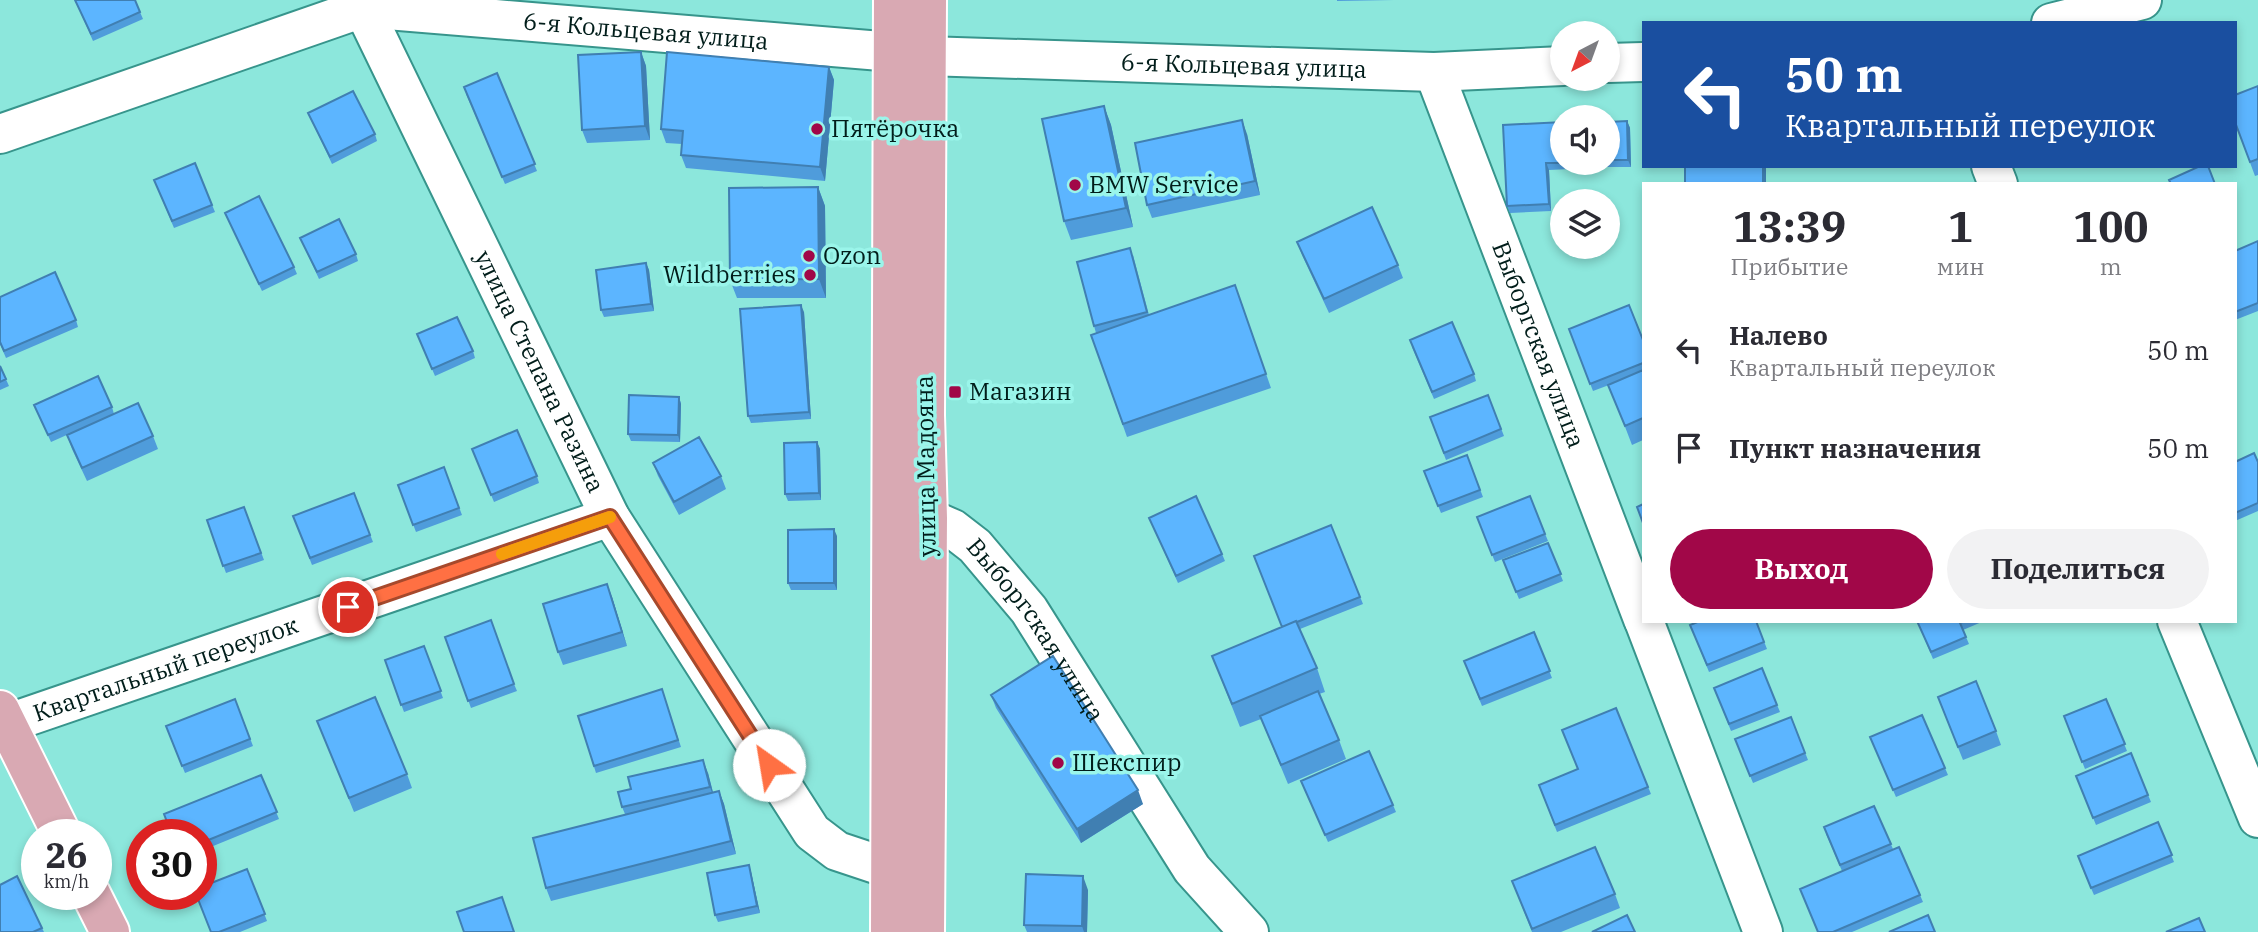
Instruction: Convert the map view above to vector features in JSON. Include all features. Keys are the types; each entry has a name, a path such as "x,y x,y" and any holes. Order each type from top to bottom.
{"main road":[{"name":"улица Мадояна","path":"893,0 909,54 925,415 928,518 925,932"},
{"name":"улица Мадояна","path":"890,932 909,54 927,0"},
{"path":"2,720 54,819"},
{"path":"99,910 110,932"}],"street":[{"path":"2059,21 2143,0"},
{"name":"6-я Кольцевая улица","path":"0,134 361,4 909,54 1434,72 1550,67"},
{"name":"улица Степана Разина","path":"361,4 610,517 812,832 837,851 891,869"},
{"path":"1620,63 1642,62"},
{"name":"Выборгская улица","path":"1434,72 1642,615"},
{"name":"Квартальный переулок","path":"2,720 610,517"},
{"name":"Выборгская улица","path":"928,518 953,529 975,546 1029,610 1192,869 1249,932"},
{"name":"Выборгская улица","path":"1645,623 1763,932"},
{"path":"2178,623 2258,818"}],"building":[{"path":"75,0 135,0 140,12 91,34"},
{"path":"641,52 645,126 582,130 578,55"},
{"path":"667,52 829,67 820,167 681,155 683,131 661,129"},
{"path":"497,73 535,164 502,177 464,87"},
{"path":"2258,86 2258,159 2250,162 2237,127 2237,94"},
{"path":"353,91 375,134 330,157 308,113"},
{"path":"1104,106 1126,208 1064,221 1042,119"},
{"path":"1242,120 1255,181 1147,205 1135,143"},
{"path":"1620,121 1627,121 1628,160 1620,160"},
{"path":"1550,123 1550,163 1546,163 1549,204 1507,206 1503,125"},
{"path":"195,163 212,205 172,221 154,180"},
{"path":"1685,168 1763,168 1763,182 1685,182"},
{"path":"2196,168 2209,168 2214,182 2170,182 2169,180"},
{"path":"818,187 819,279 730,280 729,188"},
{"path":"259,196 294,267 259,284 225,213"},
{"path":"1372,207 1398,265 1324,299 1297,242"},
{"path":"339,219 356,254 317,272 300,238"},
{"path":"2258,241 2258,303 2237,311 2237,250"},
{"path":"1130,248 1147,312 1094,326 1077,262"},
{"path":"646,263 651,304 601,310 596,270"},
{"path":"55,272 76,320 4,351 0,342 0,297"},
{"path":"1235,285 1266,374 1123,424 1091,335"},
{"path":"801,305 809,412 748,416 740,309"},
{"path":"1629,305 1642,338 1642,363 1590,384 1569,329"},
{"path":"457,317 473,351 432,369 417,334"},
{"path":"1452,322 1474,374 1432,392 1410,340"},
{"path":"0,366 6,379 0,382"},
{"path":"1642,370 1642,418 1625,426 1608,385"},
{"path":"98,376 112,407 48,435 34,405"},
{"path":"629,395 679,397 678,435 628,434"},
{"path":"1488,395 1501,429 1444,453 1430,417"},
{"path":"138,403 153,436 82,468 67,435"},
{"path":"517,430 537,476 491,495 472,449"},
{"path":"699,437 721,476 674,502 653,463"},
{"path":"817,442 819,493 785,494 784,443"},
{"path":"2254,453 2258,462 2258,503 2237,512 2237,461"},
{"path":"1467,455 1480,490 1438,506 1424,471"},
{"path":"444,467 459,508 413,525 398,485"},
{"path":"354,493 370,535 310,558 293,516"},
{"path":"1196,496 1222,554 1176,576 1149,518"},
{"path":"1530,496 1545,534 1492,555 1477,517"},
{"path":"1642,504 1642,520 1637,507"},
{"path":"244,507 261,553 223,566 207,520"},
{"path":"1331,525 1360,597 1282,627 1254,556"},
{"path":"834,529 834,583 788,583 788,530"},
{"path":"1548,543 1561,574 1516,592 1503,560"},
{"path":"607,584 622,632 558,652 543,604"},
{"path":"491,620 514,684 468,701 445,637"},
{"path":"1296,621 1317,668 1232,704 1212,656"},
{"path":"1757,623 1764,642 1707,665 1690,625"},
{"path":"1918,623 1960,623 1966,637 1931,652"},
{"path":"1534,632 1550,671 1480,699 1464,661"},
{"path":"424,646 441,691 401,705 385,660"},
{"path":"1053,656 1138,790 1077,829 991,695"},
{"path":"1762,668 1777,705 1729,724 1714,688"},
{"path":"1976,681 1996,731 1958,747 1938,697"},
{"path":"662,689 678,740 594,766 578,716"},
{"path":"1318,691 1339,740 1281,765 1260,716"},
{"path":"375,697 407,774 349,798 317,721"},
{"path":"235,699 250,739 182,766 166,726"},
{"path":"2106,699 2125,744 2082,762 2064,716"},
{"path":"1616,708 1648,787 1555,825 1539,785 1578,769 1562,730"},
{"path":"1922,715 1945,768 1893,790 1870,737"},
{"path":"1791,717 1805,753 1750,776 1735,739"},
{"path":"1369,751 1393,805 1325,835 1301,781"},
{"path":"2131,753 2148,795 2093,818 2076,776"},
{"path":"703,760 710,787 622,807 618,792 631,789 628,777"},
{"path":"261,775 277,812 217,836 217,819 166,819 164,814"},
{"path":"719,791 731,841 546,888 533,838"},
{"path":"1874,806 1891,844 1840,865 1824,827"},
{"path":"2158,822 2172,855 2091,888 2078,856"},
{"path":"1595,847 1615,894 1532,929 1512,881"},
{"path":"1899,847 1920,895 1833,932 1818,932 1800,889"},
{"path":"749,865 757,906 715,915 707,873"},
{"path":"247,869 265,914 219,932 211,932 202,910 217,910 217,881"},
{"path":"1026,874 1083,876 1082,926 1024,925"},
{"path":"17,876 21,884 21,910 33,910 42,928 33,932 0,932 0,885"},
{"path":"502,897 514,932 464,932 457,912"},
{"path":"1627,915 1635,932 1592,932"},
{"path":"1928,915 1935,932 1889,932"},
{"path":"2199,918 2205,932 2166,932"}],"slow traffic":[{"path":"502,554 610,517"}],"place":[{"name":"Пятёрочка","path":"817,129"},
{"name":"BMW Service","path":"1075,185"},
{"name":"Ozon","path":"809,256"},
{"name":"Wildberries","path":"810,275"},
{"name":"Магазин","path":"955,392"},
{"name":"Шекспир","path":"1058,763"}],"route":[{"path":"348,607 610,517 769,765"}]}
